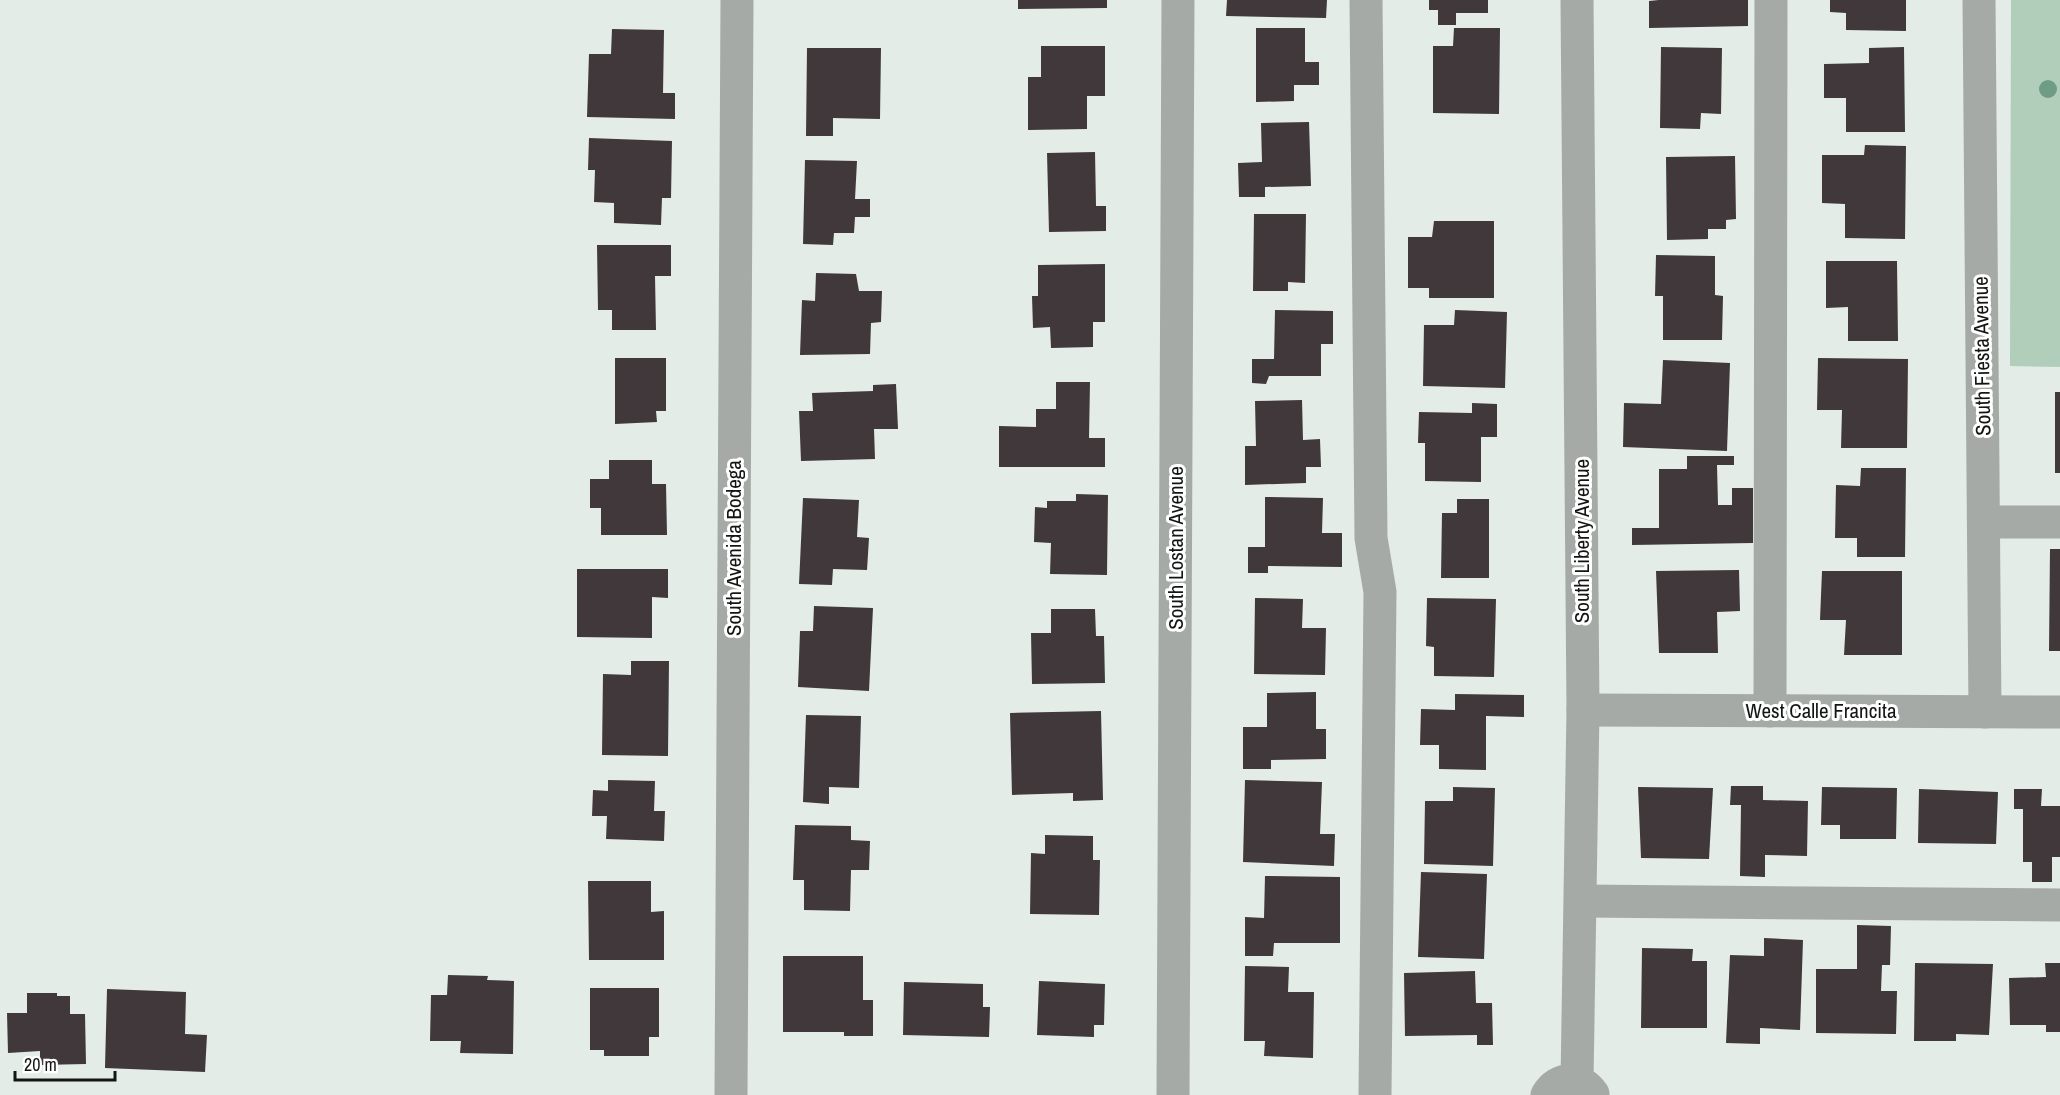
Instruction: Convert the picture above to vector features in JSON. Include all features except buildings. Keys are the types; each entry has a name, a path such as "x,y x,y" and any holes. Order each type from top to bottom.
{"street":[{"name":"South Avenida Bodega","path":"731,1095 737,0"},
{"name":"South Lostan Avenue","path":"1173,1095 1178,0"},
{"path":"1366,0 1371,538 1380,592 1375,1095"},
{"name":"South Liberty Avenue","path":"1577,0 1583,710 1582,901 1586,1088"},
{"path":"1770,711 1771,0"},
{"name":"South Fiesta Avenue","path":"1979,0 1985,712"},
{"path":"1984,522 2060,522"},
{"name":"West Calle Francita","path":"1583,710 2060,712"},
{"path":"1582,901 2060,905"},
{"path":"1547,1095 1556,1084 1586,1088"}],"green space":[{"path":"2011,0 2060,0 2060,367 2010,366"}]}
